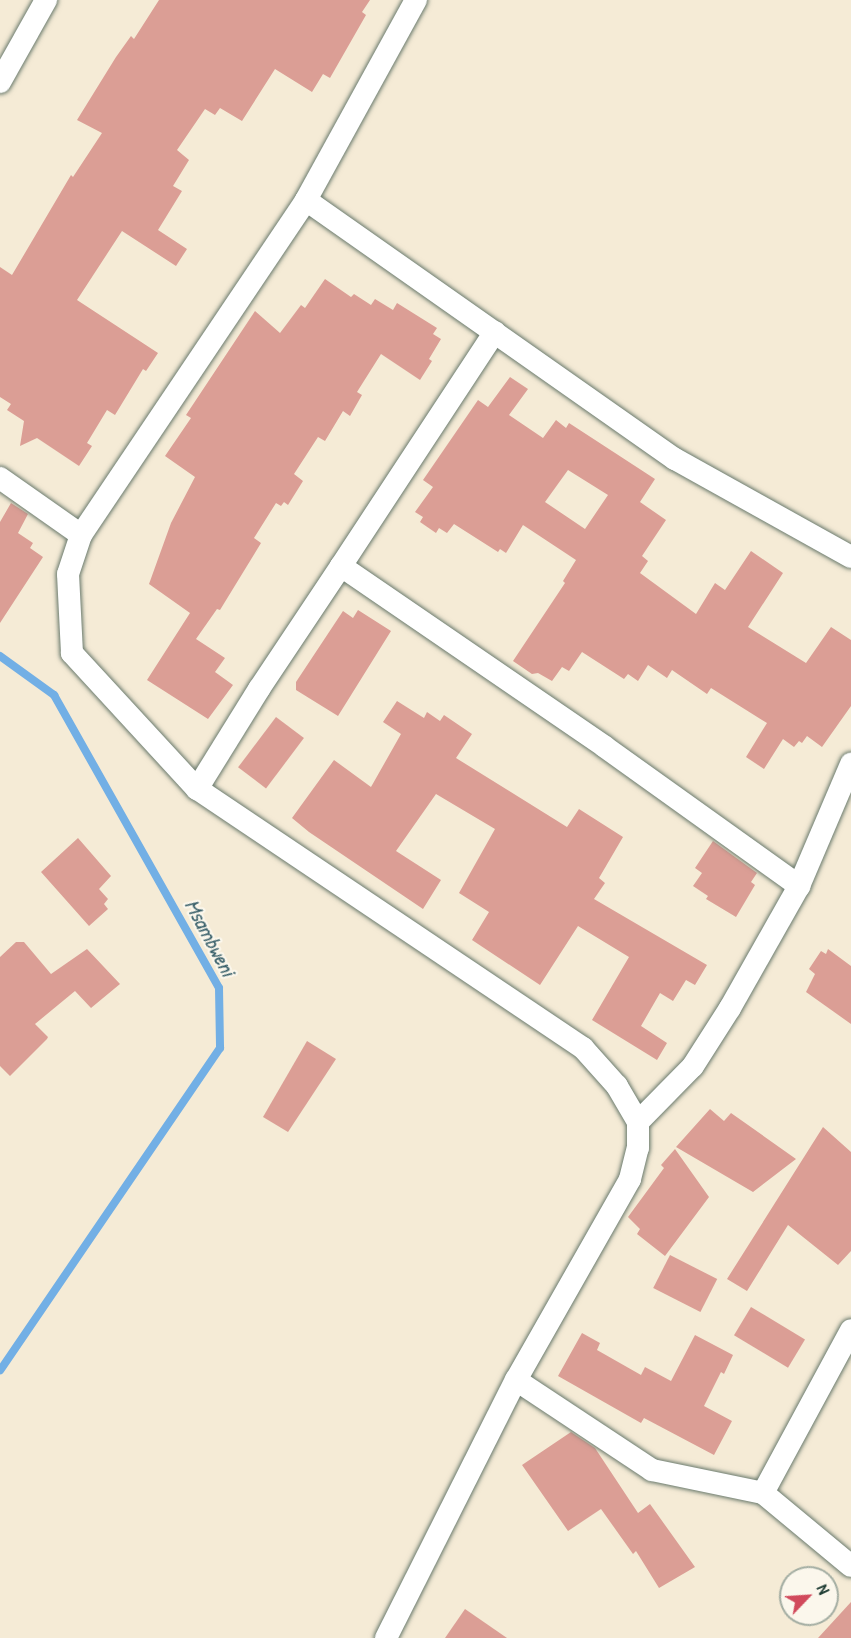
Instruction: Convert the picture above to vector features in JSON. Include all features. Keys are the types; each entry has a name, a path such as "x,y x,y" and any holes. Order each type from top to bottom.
{"street":[{"path":"0,82 46,0"},
{"path":"386,1638 516,1380 630,1179 638,1148 638,1122 617,1086 583,1048 197,789 72,653 68,574 81,535 306,200 416,0"},
{"path":"306,200 675,459 851,557"},
{"path":"197,789 259,689 495,332"},
{"path":"0,478 81,535"},
{"path":"341,566 605,747 799,886"},
{"path":"638,1122 693,1066 730,1008 799,886 851,764"},
{"path":"763,1493 851,1329"},
{"path":"516,1380 652,1470 763,1493 851,1566"}],"building":[{"path":"159,0 370,0 362,12 366,15 330,78 323,74 312,92 275,69 242,121 220,108 215,115 205,109 177,150 189,160 173,186 182,191 158,230 187,249 176,266 122,231 77,300 158,353 146,371 143,369 115,415 107,410 87,443 92,446 79,466 37,438 20,446 24,421 7,410 11,404 0,397 0,267 12,275 71,175 73,177 102,133 77,120 116,57 131,36 134,39"},
{"path":"325,279 351,297 354,294 371,305 375,299 393,310 397,303 437,328 433,334 441,339 429,359 432,361 420,380 381,354 357,392 362,395 350,416 343,411 325,441 318,437 294,474 303,481 288,505 284,502 281,506 276,503 254,538 261,543 220,610 217,609 196,639 225,658 215,672 233,685 208,719 147,680 190,613 149,584 171,523 195,477 165,456 191,418 186,415 255,311 280,333 301,305 305,308"},
{"path":"510,377 528,389 509,415 543,438 556,420 566,428 569,423 655,479 640,502 666,520 642,556 648,561 640,573 696,614 715,583 725,590 751,551 783,573 748,627 806,663 831,627 851,640 851,706 822,747 807,736 802,743 799,741 794,747 783,739 764,769 746,757 767,723 711,688 707,694 672,670 667,678 648,665 638,681 628,674 624,679 582,652 569,671 562,667 552,681 538,673 532,674 513,661 565,583 563,581 576,560 523,525 506,553 500,549 498,552 454,524 447,533 439,528 436,533 420,522 423,517 415,512 433,487 423,480 478,400 488,407","holes":["568,470 608,495 585,529 545,502"]},
{"path":"11,503 28,514 18,533 33,543 30,548 43,557 0,623 0,522"},
{"path":"358,610 391,631 338,716 296,690 296,682 343,611 353,618"},
{"path":"397,701 424,718 427,712 440,721 444,715 472,734 456,758 567,827 579,809 623,837 599,878 605,883 594,899 707,965 695,985 686,980 673,1001 660,993 641,1026 667,1043 657,1060 592,1020 629,957 578,926 540,985 472,940 489,912 459,893 495,829 436,794 396,851 441,880 423,909 292,818 334,760 371,787 401,734 383,722"},
{"path":"276,717 304,738 266,788 238,767"},
{"path":"78,838 111,876 99,889 108,899 104,904 108,909 89,926 41,872"},
{"path":"713,841 757,873 751,882 755,885 736,917 706,899 708,896 693,886 702,873 695,868"},
{"path":"16,942 24,942 51,974 87,949 120,984 91,1008 75,991 35,1024 48,1037 10,1076 0,1066 0,957"},
{"path":"828,949 851,966 851,1024 806,992 815,974 809,969 821,951 826,954"},
{"path":"307,1041 336,1059 288,1132 263,1117"},
{"path":"710,1109 724,1121 731,1113 796,1159 753,1192 676,1147"},
{"path":"823,1127 851,1152 851,1251 838,1265 788,1225 747,1291 727,1279"},
{"path":"675,1149 709,1197 665,1256 637,1234 640,1229 628,1217 664,1168 661,1165"},
{"path":"670,1255 717,1279 700,1312 653,1288"},
{"path":"751,1307 805,1339 788,1368 734,1335"},
{"path":"582,1333 600,1343 597,1350 641,1375 645,1367 671,1381 695,1335 733,1355 724,1374 721,1372 704,1406 732,1421 714,1455 644,1418 641,1423 558,1376"},
{"path":"571,1432 595,1448 638,1513 650,1504 695,1567 659,1588 636,1551 633,1554 601,1509 568,1531 522,1465"},
{"path":"851,1602 851,1638 818,1638 829,1626 839,1626 839,1615"},
{"path":"465,1609 507,1638 445,1638"}],"waterway":[{"name":"Msambweni","path":"0,656 54,695 219,988 220,1048 0,1370"}]}
